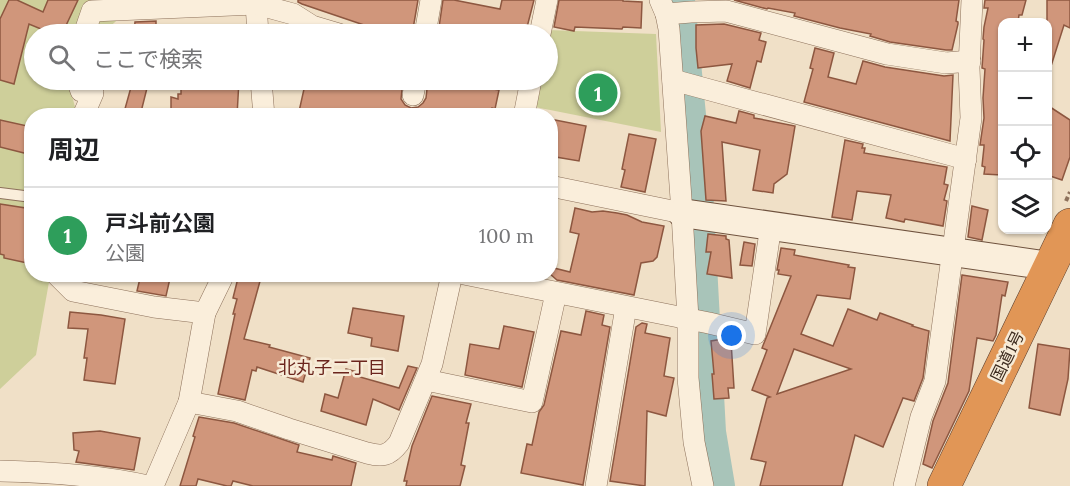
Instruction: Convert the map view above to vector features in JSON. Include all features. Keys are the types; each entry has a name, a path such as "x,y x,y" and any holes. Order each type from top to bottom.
{"highway":[{"name":"国道1号","path":"944,486 1070,225"}],"street":[{"path":"427,24 431,0"},
{"path":"542,24 547,0"},
{"path":"904,486 921,417 935,381 971,118 972,0"},
{"path":"257,2 258,24"},
{"path":"87,24 92,11 257,2 293,14 309,24"},
{"path":"703,486 694,442 688,378 698,321 682,213 669,29 663,7 691,12 726,11 887,54 946,63 970,61"},
{"path":"673,80 966,159"},
{"path":"81,90 93,93 86,108"},
{"path":"262,90 263,108"},
{"path":"526,108 529,90"},
{"path":"558,188 682,213 1050,266"},
{"path":"513,282 755,334 771,225"},
{"path":"64,282 73,291 154,307 205,313"},
{"path":"153,486 189,402 205,313 220,282"},
{"path":"189,402 237,411 378,456 386,454 393,450 399,442 432,364 450,282"},
{"path":"426,380 532,402 556,292"},
{"path":"596,486 626,307"},
{"path":"0,471 58,472 123,480 148,486"}],"lane":[{"path":"0,193 24,196"}],"green space":[{"path":"0,0 141,0 113,24 24,24 24,90 71,90 75,107 24,108 24,282 49,282 36,355 0,389"},
{"path":"558,30 656,34 661,132 558,112 558,108 535,107 538,90 558,90"}],"building":[{"path":"9,0 17,0 43,12 48,0 78,0 67,24 24,24 24,44 14,84 0,80 0,19"},
{"path":"298,0 418,0 414,24 361,24 298,2"},
{"path":"443,0 500,9 502,0 534,0 528,24 439,24"},
{"path":"559,0 642,2 641,28 575,27 574,31 558,28 558,24 555,24"},
{"path":"734,0 959,0 956,21 958,24 952,50 946,50 890,42 870,36 871,34 794,16 795,13 767,9"},
{"path":"985,0 1026,0 1022,15 1019,15 1019,18 998,18 998,175 984,174 985,167 982,166 984,145 980,145 984,118 983,39 988,8 984,8"},
{"path":"1047,0 1070,0 1070,28 1064,25 1052,63 1052,18 1047,18"},
{"path":"156,21 156,24 135,24 135,22"},
{"path":"724,24 761,33 759,40 766,42 761,62 757,61 750,88 727,81 732,64 698,68 696,25"},
{"path":"815,48 834,53 828,77 856,84 863,61 885,67 944,76 953,75 950,141 804,102 813,69 810,68"},
{"path":"130,90 146,90 142,108 125,108"},
{"path":"181,90 238,90 237,108 171,108 171,97 178,99 178,94 181,94"},
{"path":"304,90 402,90 401,99 411,108 300,108"},
{"path":"427,90 499,90 495,108 411,108 423,103"},
{"path":"1052,108 1070,120 1070,157 1062,180 1052,177"},
{"path":"739,111 754,115 754,118 795,126 787,174 774,184 773,193 753,190 760,150 722,142 726,201 706,200 701,131 705,116 736,123"},
{"path":"0,120 24,125 24,153 0,147"},
{"path":"558,121 586,126 579,161 558,157"},
{"path":"629,134 656,139 645,192 621,187"},
{"path":"845,140 863,144 864,153 947,167 944,184 948,185 944,200 947,201 943,226 886,218 891,195 857,191 852,220 832,217"},
{"path":"0,204 24,208 24,262 4,258 4,255 0,254"},
{"path":"972,206 988,210 982,240 968,237"},
{"path":"575,208 627,215 642,222 664,226 657,257 653,261 641,263 634,295 558,280 558,269 570,272 579,234 570,232"},
{"path":"708,234 726,236 729,240 732,278 707,274 711,252 706,252"},
{"path":"744,242 755,244 752,266 740,265"},
{"path":"781,248 795,250 794,255 855,268 850,299 817,295 801,334 833,346 848,309 877,320 880,313 929,331 923,378 914,401 903,398 883,447 855,435 842,486 760,486 766,462 751,459 767,398 770,397 752,390 767,350 762,348 791,276 778,274 779,270 777,270","holes":["794,349 851,369 777,394"]},
{"path":"962,275 1008,282 1005,296 1002,295 996,335 993,341 977,338 969,391 932,468 923,464 933,421 948,383"},
{"path":"139,282 169,282 166,296 137,291"},
{"path":"237,282 260,282 244,339 310,358 303,382 257,367 256,371 252,370 245,400 218,394 235,314 233,314 237,299 233,298"},
{"path":"353,308 404,316 398,351 371,346 372,338 348,333"},
{"path":"586,311 604,315 602,325 610,327 583,485 521,473 527,444 532,445 539,412 544,405 561,331 581,335"},
{"path":"70,312 125,319 115,384 84,380 88,329 68,328"},
{"path":"642,323 647,324 645,333 670,338 664,376 674,378 666,416 647,411 645,486 610,481 636,327"},
{"path":"504,326 534,332 522,387 465,375 470,344 499,349"},
{"path":"723,339 731,341 734,388 728,388 729,398 714,399 711,341"},
{"path":"1038,344 1070,349 1068,379 1060,415 1029,408"},
{"path":"408,366 417,368 399,410 373,399 366,425 321,411 325,394 338,398 346,369 361,373 360,377 399,388"},
{"path":"432,396 471,404 466,423 469,423 461,465 465,466 460,486 406,486 407,481 404,481 412,446"},
{"path":"199,417 234,423 299,445 297,452 332,460 333,456 356,463 351,486 253,486 233,481 231,486 227,486 198,479 196,486 180,486"},
{"path":"100,431 140,438 134,470 76,462 79,451 74,450 73,433"}],"waterway":[{"path":"678,0 697,199"},
{"path":"698,228 709,432 718,486"}],"place":[{"name":"戸斗前公園","path":"598,93"}],"district":[{"name":"北丸子二丁目","path":"332,368"}]}
